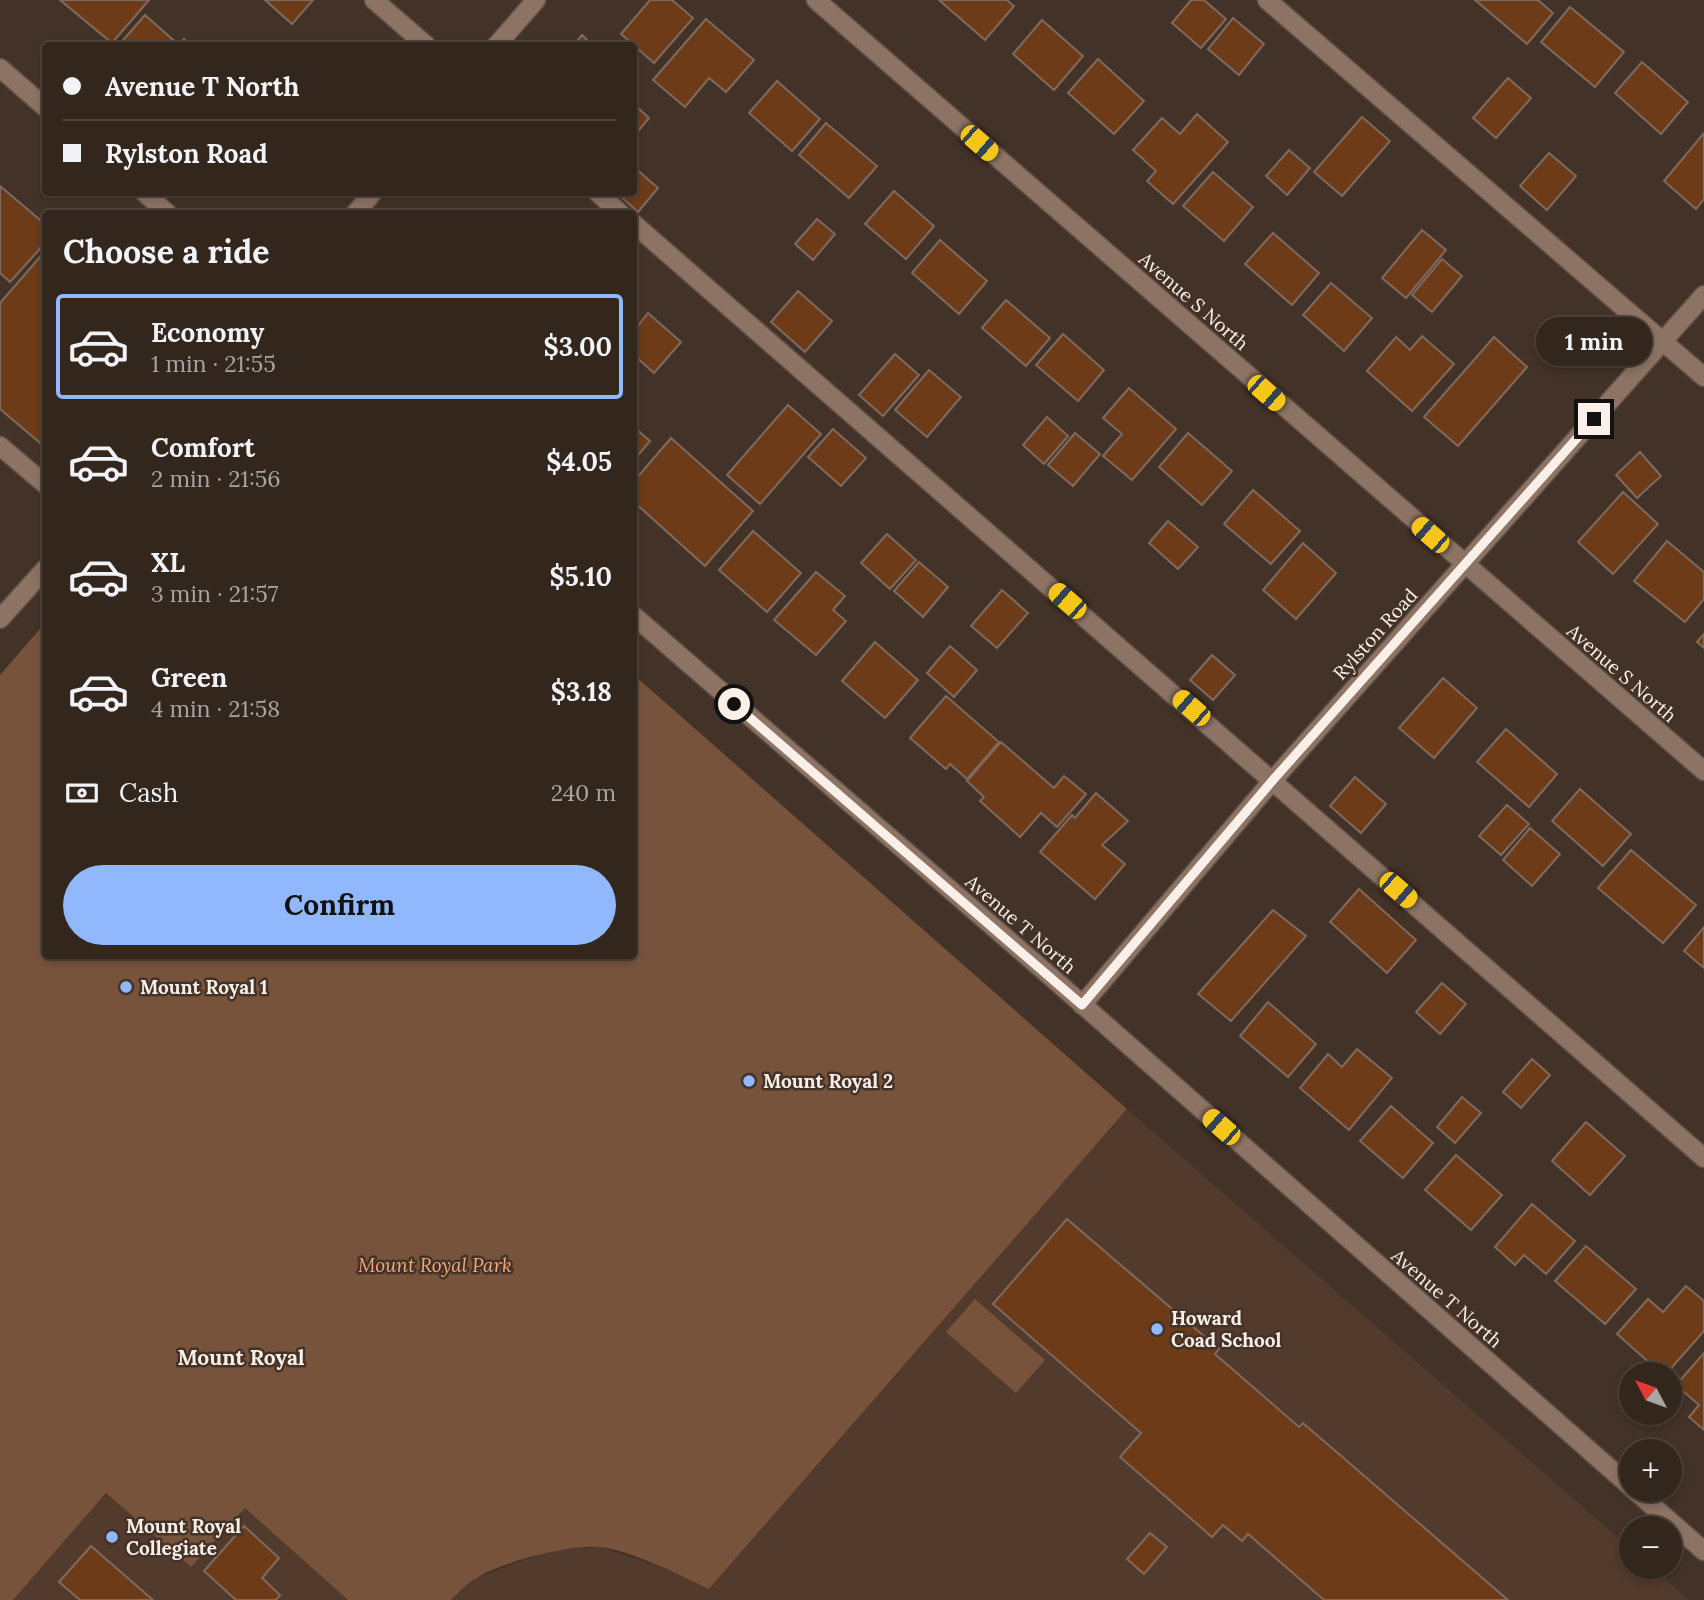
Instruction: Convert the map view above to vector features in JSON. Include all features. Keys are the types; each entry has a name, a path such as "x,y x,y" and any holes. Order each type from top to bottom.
{"street":[{"path":"374,0 422,42"},
{"path":"499,42 536,0"},
{"name":"Avenue S North","path":"816,0 1704,771"},
{"path":"1267,0 1704,377"},
{"path":"0,68 42,105"},
{"path":"148,196 164,210"},
{"path":"358,210 370,196"},
{"path":"601,196 617,210"},
{"path":"637,227 1704,1158"},
{"name":"Rylston Road","path":"1082,1005 1273,780 1704,295"},
{"path":"0,446 42,482"},
{"path":"0,619 42,572"},
{"name":"Avenue T North","path":"637,619 1619,1477"},
{"name":"Avenue T North","path":"1648,1502 1704,1551"}],"shaded area":[{"name":"Howard Coad School","path":"1127,1109 1619,1539 1619,1579 1666,1579 1689,1600 451,1600 476,1578 524,1560 555,1550 600,1547 653,1564 710,1588"},
{"name":"Mount Royal Collegiate","path":"106,1493 191,1567 245,1508 348,1600 13,1600"}],"green space":[{"name":"Mount Royal Park","path":"42,626 42,959 637,959 637,678 1127,1109 709,1589 625,1553 586,1547 553,1552 501,1567 472,1581 451,1600 348,1600 245,1508 191,1567 106,1493 13,1600 0,1600 0,675"},
{"path":"975,1299 1045,1360 1016,1393 946,1332"}],"building":[{"path":"60,0 149,0 111,42"},
{"path":"265,0 313,0 292,24"},
{"path":"650,0 672,0 693,18 654,63 637,48 637,42 630,42 621,34"},
{"path":"939,0 1007,0 1014,6 985,40"},
{"path":"1191,0 1204,0 1226,19 1201,48 1172,23"},
{"path":"1475,0 1538,0 1553,13 1527,44"},
{"path":"1570,7 1624,52 1595,87 1541,42"},
{"path":"145,15 176,42 121,42"},
{"path":"1233,18 1264,44 1239,75 1208,49"},
{"path":"706,19 754,60 726,92 709,78 685,107 653,80"},
{"path":"1042,20 1083,56 1054,90 1013,54"},
{"path":"582,35 589,42 576,42"},
{"path":"1098,59 1144,101 1114,134 1068,93"},
{"path":"1642,62 1688,102 1661,134 1615,93"},
{"path":"1508,78 1531,98 1496,138 1473,118"},
{"path":"777,81 820,119 792,151 749,113"},
{"path":"637,107 649,118 637,132"},
{"path":"1197,114 1228,142 1173,204 1147,181 1156,171 1133,150 1162,118 1180,134"},
{"path":"1362,117 1390,141 1342,196 1314,172"},
{"path":"826,123 877,166 849,198 799,155"},
{"path":"1704,133 1704,199 1696,209 1664,181"},
{"path":"1289,150 1310,168 1287,195 1266,176"},
{"path":"1549,153 1576,176 1547,210 1520,186"},
{"path":"637,170 658,188 638,212 620,196 637,196"},
{"path":"1213,172 1253,207 1224,241 1183,206"},
{"path":"0,186 42,222 42,246 10,282 0,273"},
{"path":"894,191 934,226 906,259 865,224"},
{"path":"817,219 835,234 813,260 795,244"},
{"path":"1422,230 1446,250 1406,298 1382,278"},
{"path":"1273,233 1319,273 1292,305 1245,264"},
{"path":"940,240 987,281 959,314 912,273"},
{"path":"42,255 42,445 0,409 0,303"},
{"path":"1442,259 1462,276 1432,312 1412,295"},
{"path":"1331,283 1372,318 1344,351 1303,315"},
{"path":"798,291 832,321 805,352 771,322"},
{"path":"1006,300 1050,338 1026,366 982,328"},
{"path":"648,313 681,342 654,373 637,358 637,327"},
{"path":"1063,334 1104,370 1078,401 1036,365"},
{"path":"1422,336 1454,364 1412,411 1367,371 1396,337 1410,350"},
{"path":"1494,337 1527,367 1458,446 1424,417"},
{"path":"895,354 919,375 883,416 859,395"},
{"path":"929,370 961,397 927,437 895,410"},
{"path":"1129,388 1176,429 1132,480 1103,456 1122,434 1103,418"},
{"path":"788,405 821,434 760,504 727,475"},
{"path":"1047,417 1068,436 1044,464 1023,445"},
{"path":"833,429 866,458 841,486 808,457"},
{"path":"637,430 650,441 637,456"},
{"path":"1075,433 1100,454 1073,486 1048,465"},
{"path":"1188,433 1232,471 1202,505 1159,467"},
{"path":"671,438 753,511 705,566 637,505 637,478"},
{"path":"1640,452 1661,476 1637,498 1616,475"},
{"path":"1253,490 1300,531 1271,564 1224,524"},
{"path":"1623,492 1658,524 1613,574 1578,542"},
{"path":"1168,521 1198,547 1178,569 1149,543"},
{"path":"753,531 801,573 767,612 719,570"},
{"path":"887,534 916,560 890,589 861,563"},
{"path":"1667,541 1704,572 1704,599 1685,622 1634,581"},
{"path":"1303,543 1336,573 1296,619 1263,590"},
{"path":"919,562 948,587 923,617 894,591"},
{"path":"816,572 845,596 833,610 846,621 816,655 774,620"},
{"path":"1002,590 1028,613 997,648 971,626"},
{"path":"1704,634 1704,648 1697,642"},
{"path":"875,642 918,680 885,718 842,681"},
{"path":"950,646 977,670 954,697 927,673"},
{"path":"1212,655 1235,675 1213,700 1190,680"},
{"path":"1443,678 1477,708 1434,758 1399,728"},
{"path":"946,696 999,742 967,779 950,764 946,769 910,738"},
{"path":"1506,729 1557,774 1529,807 1477,762"},
{"path":"1001,742 1054,788 1064,776 1086,794 1057,827 1041,813 1020,837 980,801 984,797 967,781"},
{"path":"1355,777 1386,804 1361,833 1330,806"},
{"path":"1580,789 1631,834 1603,866 1552,821"},
{"path":"1096,793 1128,821 1102,845 1125,864 1095,899 1040,852 1072,815 1075,818"},
{"path":"1507,805 1529,824 1501,855 1479,836"},
{"path":"1530,828 1560,854 1532,886 1503,860"},
{"path":"1631,850 1696,905 1663,943 1598,888"},
{"path":"1359,889 1416,940 1387,973 1330,922"},
{"path":"1273,910 1306,936 1231,1021 1198,994"},
{"path":"1704,927 1704,968 1684,951"},
{"path":"1442,983 1466,1004 1440,1034 1416,1012"},
{"path":"1268,1002 1316,1044 1288,1077 1240,1036"},
{"path":"1357,1049 1392,1078 1349,1130 1300,1088 1328,1054 1342,1067"},
{"path":"1532,1059 1550,1075 1521,1108 1503,1092"},
{"path":"1462,1097 1481,1113 1455,1143 1437,1127"},
{"path":"1391,1106 1433,1143 1403,1178 1360,1141"},
{"path":"1586,1122 1625,1156 1590,1195 1552,1161"},
{"path":"1456,1155 1502,1195 1471,1230 1425,1190"},
{"path":"1532,1204 1575,1241 1546,1274 1524,1255 1515,1265 1495,1247"},
{"path":"1067,1219 1219,1349 1215,1354 1299,1427 1303,1423 1508,1600 1324,1600 1248,1534 1242,1541 1223,1525 1212,1537 1120,1457 1141,1433 993,1304"},
{"path":"1586,1246 1636,1289 1605,1324 1555,1281"},
{"path":"1686,1286 1704,1301 1704,1331 1677,1362 1648,1362 1617,1334 1648,1299 1663,1312"},
{"path":"1704,1353 1704,1430 1689,1417 1699,1405 1682,1390 1682,1378"},
{"path":"244,1526 279,1558 262,1578 280,1595 276,1600 236,1600 204,1571"},
{"path":"1150,1533 1167,1547 1144,1574 1127,1559"},
{"path":"91,1546 153,1600 80,1600 59,1582"}],"place":[{"name":"Mount Royal 1","path":"126,987"},
{"name":"Mount Royal 2","path":"749,1081"},
{"name":"Howard Coad School","path":"1157,1329"},
{"name":"Mount Royal Collegiate","path":"112,1537"}],"district":[{"name":"Mount Royal","path":"241,1358"}],"route":[{"path":"734,704 1082,1005 1273,780 1594,419"}]}
